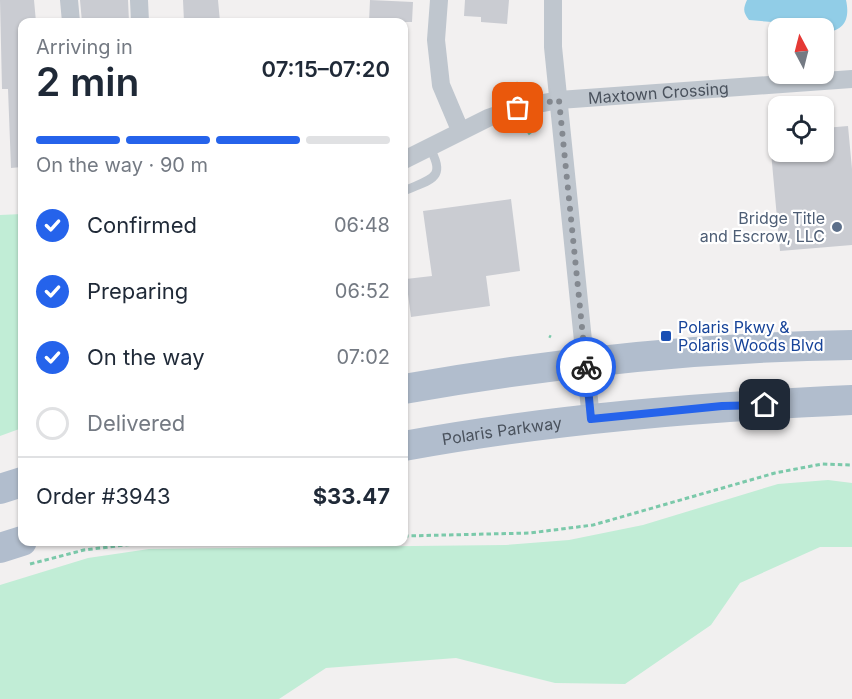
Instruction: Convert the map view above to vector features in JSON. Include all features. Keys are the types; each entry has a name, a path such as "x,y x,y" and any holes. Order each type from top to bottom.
{"main road":[{"path":"408,388 535,368 669,354 795,346 852,345"},
{"name":"Polaris Parkway","path":"408,445 591,419 722,406 852,400"},
{"path":"0,489 18,483"},
{"path":"0,548 23,553"}],"street":[{"path":"69,0 71,18"},
{"path":"139,0 140,18"},
{"path":"439,0 436,40 441,85 460,130"},
{"path":"553,0 553,46 591,419"},
{"name":"Maxtown Crossing","path":"408,158 488,118 518,108 559,100 852,79"}],"lane":[{"path":"408,189 433,177 438,168 437,160 429,147"}],"path":[{"path":"516,82 517,90"},
{"path":"408,536 530,533 593,525 775,472 822,464 852,465"},
{"path":"23,553 117,546"}],"green space":[{"path":"18,214 18,429 0,436 0,215"},
{"path":"828,480 852,483 852,547 820,547 740,583 711,625 625,684 555,683 456,658 326,668 279,699 0,699 0,585 88,558 149,549 506,545 569,540 643,525 778,484"}],"water":[{"path":"747,0 846,0 847,12 845,22 834,30 834,18 768,18 768,22 749,20 744,10"}],"building":[{"path":"0,0 34,0 36,18 18,18 18,167 11,168 8,89 2,89"},
{"path":"80,0 128,0 129,18 82,18"},
{"path":"183,0 218,0 220,18 184,18"},
{"path":"370,0 413,2 412,22 408,22 408,18 369,18"},
{"path":"465,0 509,0 507,24 481,22 481,17 464,16"},
{"path":"848,126 852,169 852,245 780,251 772,162 834,162 834,127"},
{"path":"511,199 520,271 486,276 490,306 411,317 408,279 432,276 423,211"}],"way so far":[{"path":"518,108 559,100 586,367"}],"place":[{"name":"Bridge Title and Escrow, LLC","path":"837,227"},
{"name":"Polaris Pkwy & Polaris Woods Blvd","path":"666,336"}],"route":[{"path":"586,367 591,419 722,406 765,405"}]}
